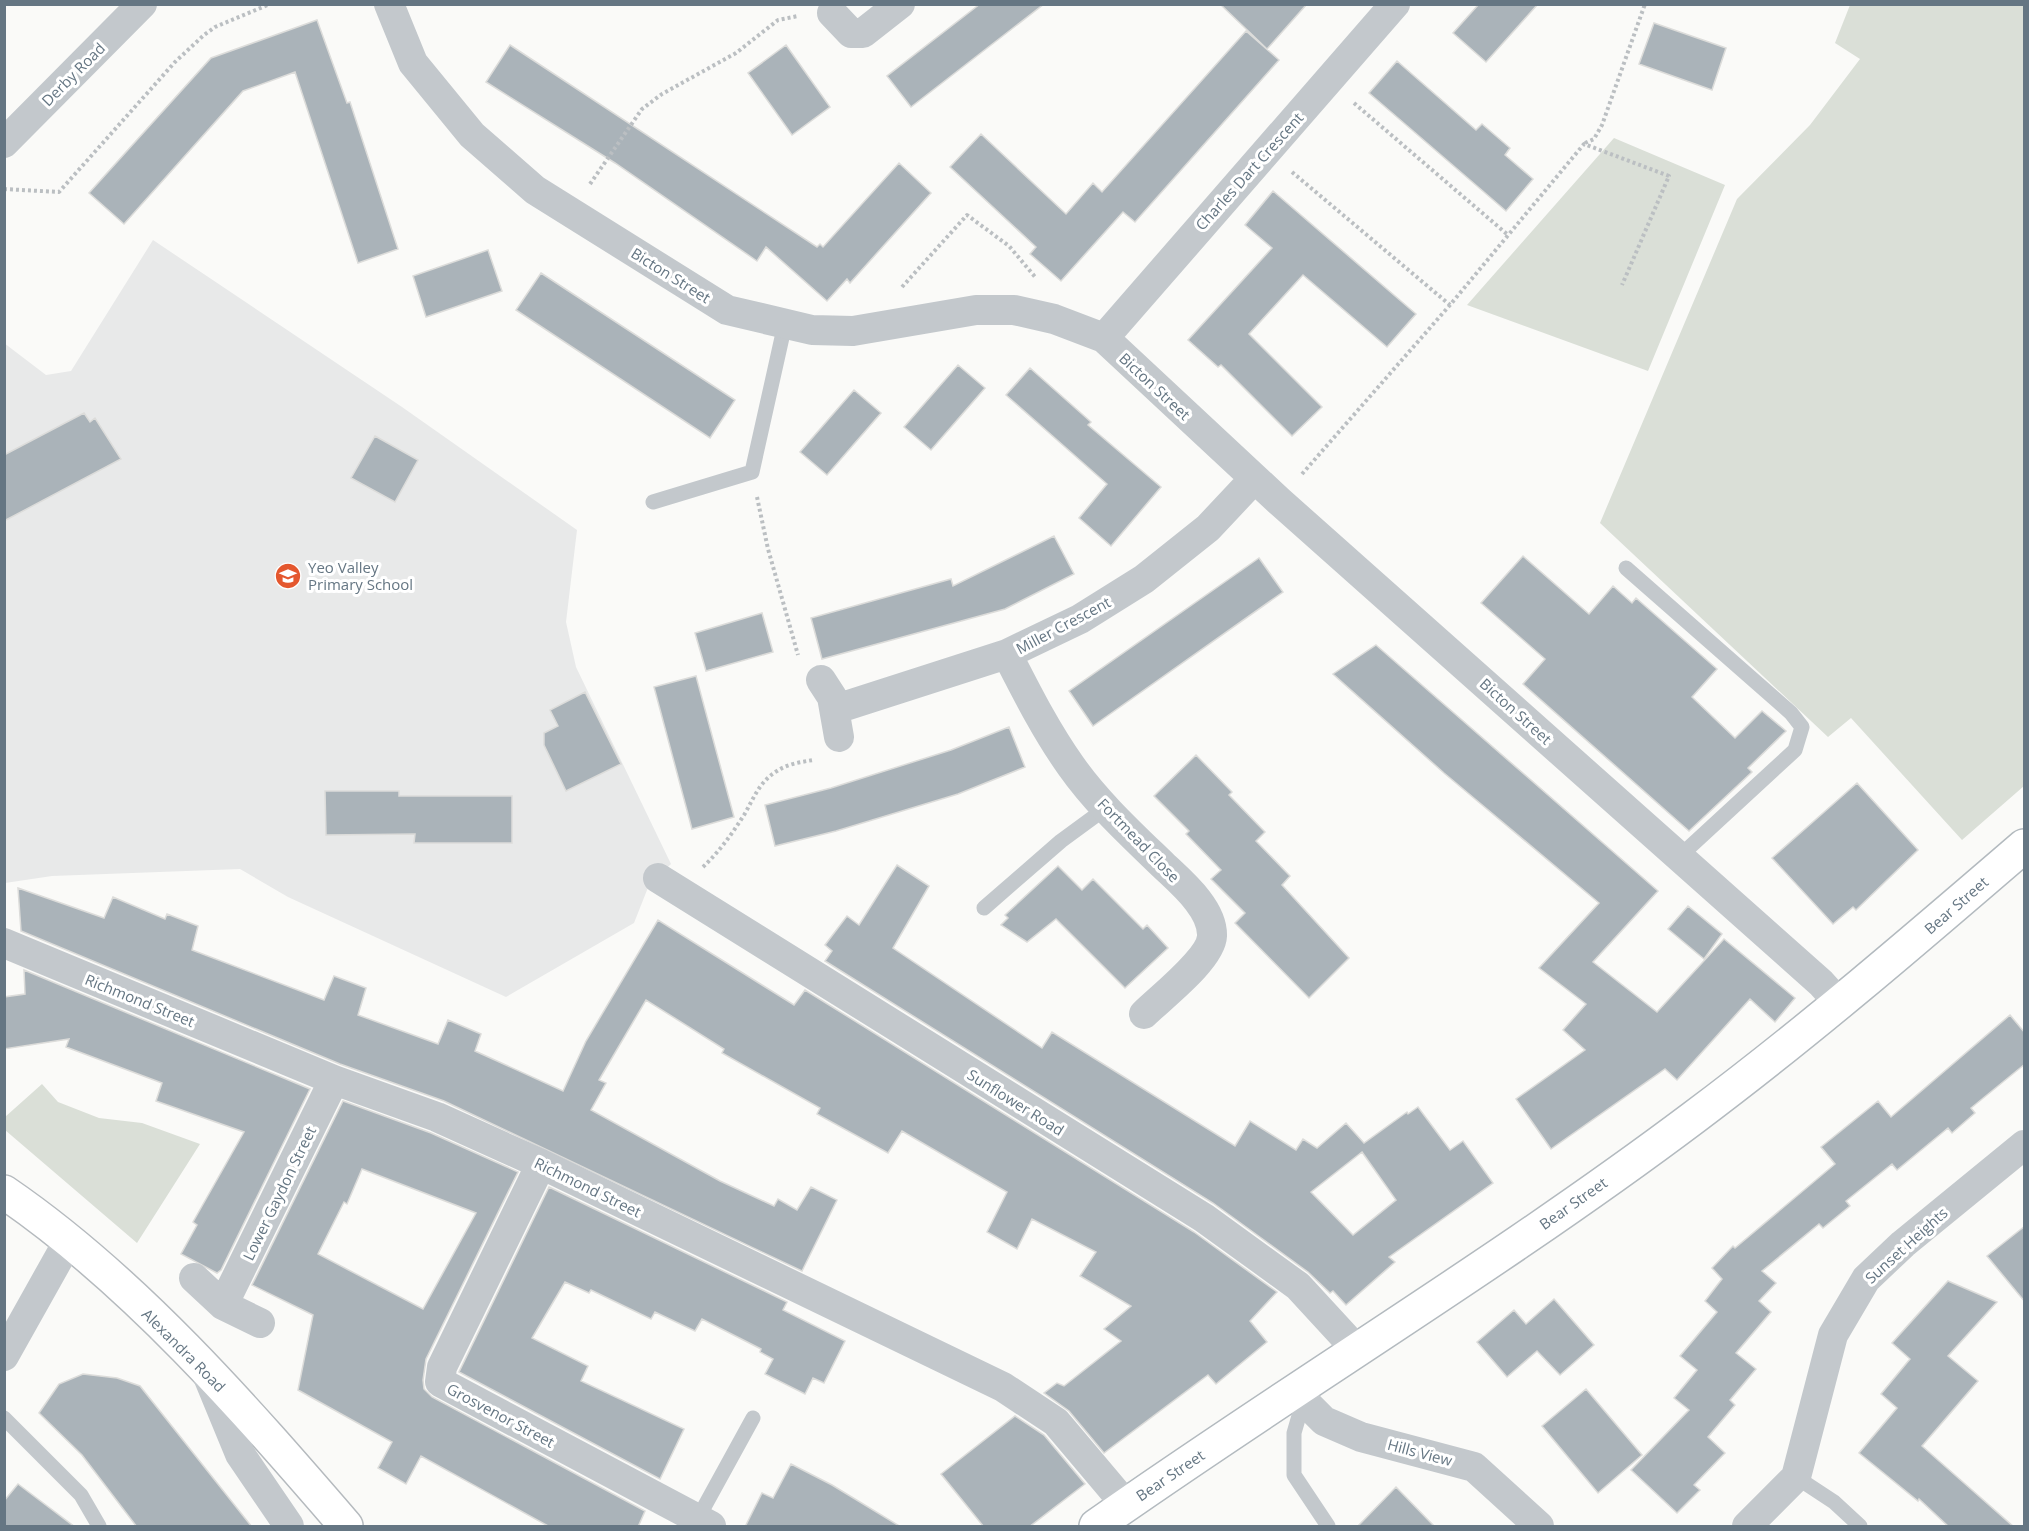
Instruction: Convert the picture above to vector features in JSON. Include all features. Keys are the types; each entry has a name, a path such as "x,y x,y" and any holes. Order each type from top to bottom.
{"street":[{"name":"Derby Road","path":"4,143 142,4"},
{"name":"Bicton Street","path":"389,4 413,63 472,135 535,190 727,310 812,330 863,330 976,310 1014,310 1054,319 1104,338 1254,479 1680,856 1821,983 1840,1004"},
{"path":"818,14 851,33 863,33 900,4"},
{"name":"Charles Dart Crescent","path":"1104,338 1395,4"},
{"name":"Miller Crescent","path":"837,723 1007,654 1080,619 1144,579 1208,528 1254,479"},
{"name":"Fortmead Close","path":"1007,654 1040,717 1065,757 1106,808 1182,883 1207,914 1212,936 1208,952 1144,1014"},
{"path":"820,680 832,697 837,723"},
{"name":"Bear Street","path":"1096,1527 1126,1505 1298,1396 1356,1349 1481,1269 1683,1126 1840,1004 2025,846"},
{"name":"Sunflower Road","path":"668,885 1204,1218 1298,1286 1356,1349"},
{"name":"Richmond Street","path":"4,943 334,1080 437,1117 541,1164 1003,1387 1056,1422 1126,1505"},
{"name":"Lower Gaydon Street","path":"223,1305 334,1080"},
{"name":"Sunset Heights","path":"1747,1527 1796,1477 1833,1335 1866,1279 1903,1244 2025,1145"},
{"name":"Grosvenor Street","path":"541,1164 442,1367 440,1382 704,1523"},
{"name":"Alexandra Road","path":"4,1192 69,1240 204,1367 346,1527"},
{"path":"4,1356 69,1240"},
{"path":"194,1278 223,1305 260,1323"},
{"path":"204,1367 240,1454 290,1527"},
{"name":"Hills View","path":"1298,1396 1324,1421 1361,1437 1474,1467 1539,1527"}],"lane":[{"path":"653,502 752,472 784,324"},
{"path":"1626,568 1791,713 1802,727 1795,750 1680,856"},
{"path":"984,908 1061,841 1106,808"},
{"path":"1298,1396 1294,1433 1294,1475 1328,1527"},
{"path":"4,1418 81,1495 99,1527"},
{"path":"704,1523 753,1418"},
{"path":"1796,1477 1834,1502 1860,1527"}],"path":[{"path":"4,189 59,192 175,63 204,35 215,27 270,4"},
{"path":"1279,501 1450,305 1584,144 1594,139 1602,125 1645,4"},
{"path":"571,212 642,109 662,94 736,52 778,20 818,14"},
{"path":"1330,80 1508,235"},
{"path":"1584,144 1669,176 1622,285"},
{"path":"1269,147 1288,169 1450,305"},
{"path":"863,330 967,215 1009,246 1038,280"},
{"path":"752,472 768,549 801,667 820,680"},
{"path":"668,885 717,855 745,814 755,790 768,778 791,765 832,755 837,723"}],"shaded area":[{"path":"1850,5 2024,5 2024,786 1962,840 1851,718 1828,737 1600,523 1737,199 1810,125 1860,59 1835,43"},
{"path":"1614,138 1725,185 1648,371 1467,305"},
{"name":"Yeo Valley Primary School","path":"153,240 402,407 577,530 566,622 576,667 671,864 649,885 634,923 506,997 288,897 240,869 52,876 5,883 4,343 46,375 71,371"},
{"path":"42,1084 58,1102 99,1118 142,1123 200,1144 137,1243 5,1130 5,1117"}],"building":[{"path":"980,4 1044,4 911,107 887,76"},
{"path":"1220,4 1307,4 1267,49"},
{"path":"1479,4 1538,4 1486,62 1453,33"},
{"path":"317,20 347,103 350,102 398,249 358,263 295,72 243,91 124,224 89,193 211,58"},
{"path":"1654,23 1726,48 1712,90 1639,64"},
{"path":"1246,31 1279,60 1135,222 1123,212 1061,281 1030,254 1036,247 950,167 981,134 1066,214 1093,183 1102,192"},
{"path":"510,45 817,247 820,244 823,247 899,163 931,193 850,283 847,279 827,301 766,247 757,261 615,163 486,82"},
{"path":"786,45 830,107 792,135 748,73"},
{"path":"1397,61 1476,130 1482,124 1510,148 1505,155 1533,179 1506,211 1369,93"},
{"path":"1273,191 1416,314 1387,347 1303,275 1249,334 1322,407 1292,436 1221,365 1218,367 1188,340 1272,248 1245,225"},
{"path":"488,250 502,291 426,317 413,276"},
{"path":"541,273 735,400 710,438 516,310"},
{"path":"958,365 985,388 931,450 904,427"},
{"path":"1030,368 1091,422 1088,425 1161,487 1111,546 1079,518 1107,484 1006,395"},
{"path":"854,390 881,413 827,475 800,452"},
{"path":"84,413 90,422 95,418 121,459 4,521 4,455"},
{"path":"375,436 418,460 395,502 351,478"},
{"path":"1054,536 1074,574 1005,609 822,659 811,618 951,579 953,586"},
{"path":"1523,556 1589,614 1613,586 1632,603 1636,598 1717,669 1692,697 1735,738 1762,711 1786,731 1748,768 1752,772 1689,831 1523,684 1545,659 1481,603"},
{"path":"1259,558 1283,592 1093,726 1069,691"},
{"path":"762,613 773,652 706,671 695,633"},
{"path":"1376,645 1658,891 1593,962 1657,1012 1724,939 1795,998 1775,1022 1750,999 1677,1080 1665,1069 1551,1149 1516,1099 1585,1050 1563,1030 1586,1004 1539,968 1599,903 1444,773 1333,674"},
{"path":"696,676 734,817 692,829 654,687"},
{"path":"585,692 621,764 566,791 544,745 544,733 558,726 550,710"},
{"path":"1009,727 1025,767 958,794 836,831 775,846 765,805 831,788 951,750"},
{"path":"1196,755 1232,792 1229,795 1265,832 1256,841 1290,876 1282,885 1349,958 1309,998 1235,923 1245,913 1211,879 1221,870 1186,834 1189,831 1154,796"},
{"path":"1857,783 1918,850 1856,910 1853,907 1833,924 1772,858"},
{"path":"325,791 399,791 399,796 512,796 512,843 414,843 415,834 326,835"},
{"path":"897,865 929,886 893,948 1042,1048 1052,1032 1235,1146 1250,1121 1296,1150 1303,1139 1317,1148 1346,1123 1364,1143 1407,1112 1408,1114 1418,1107 1450,1150 1463,1141 1493,1183 1389,1257 1395,1262 1346,1305 1333,1291 1330,1293 1308,1272 1213,1203 825,961 832,951 825,945 847,916 859,925","holes":["1362,1152 1396,1200 1353,1235 1311,1192"]},
{"path":"1058,866 1082,890 1093,879 1143,929 1147,925 1168,948 1125,988 1056,919 1027,942 1001,925 1008,918 1005,915"},
{"path":"18,888 104,918 113,897 165,919 167,914 198,926 192,950 324,1000 334,976 366,988 358,1015 438,1044 448,1020 481,1034 475,1051 563,1091 586,1041 658,920 794,1005 805,990 1194,1232 1277,1292 1250,1321 1267,1342 1216,1384 1208,1375 1104,1453 1069,1411 1044,1393 1057,1383 1064,1386 1121,1341 1104,1329 1131,1306 1080,1276 1096,1252 1032,1219 1017,1249 987,1232 1007,1192 902,1131 888,1153 817,1114 820,1108 722,1053 724,1049 646,1000 599,1080 606,1083 591,1110 720,1181 774,1206 778,1199 797,1210 811,1187 837,1200 802,1271 444,1101 340,1064 21,931"},
{"path":"1688,906 1722,934 1704,959 1668,929"},
{"path":"24,970 310,1089 221,1270 217,1273 181,1254 197,1225 193,1222 244,1132 156,1101 162,1083 66,1047 69,1039 4,1049 4,997 25,994"},
{"path":"2010,1015 2025,1033 2025,1064 1971,1108 1975,1113 1952,1133 1948,1128 1897,1170 1892,1164 1846,1201 1850,1206 1823,1228 1819,1224 1762,1271 1776,1283 1759,1301 1771,1312 1736,1353 1756,1369 1730,1400 1735,1405 1708,1437 1725,1453 1694,1485 1700,1490 1677,1513 1631,1470 1689,1410 1674,1398 1697,1370 1680,1356 1717,1312 1705,1301 1722,1279 1712,1268 1733,1246 1735,1248 1835,1164 1821,1147 1878,1101 1891,1117"},
{"path":"343,1101 431,1133 518,1172 426,1359 424,1389 432,1397 645,1511 638,1527 550,1527 421,1456 406,1484 378,1468 392,1442 298,1390 313,1315 252,1285","holes":["362,1169 476,1213 423,1309 318,1254 344,1202 347,1204"]},
{"path":"549,1187 787,1302 783,1310 845,1341 824,1383 813,1378 805,1394 765,1374 773,1359 760,1352 761,1349 702,1319 695,1331 655,1312 651,1319 591,1290 589,1293 565,1282 532,1338 588,1366 581,1381 684,1429 660,1479 459,1372"},
{"path":"2025,1226 2025,1302 1987,1256"},
{"path":"1948,1281 1997,1302 1948,1356 1978,1381 1922,1446 2014,1527 1949,1527 1919,1499 1918,1501 1859,1453 1897,1408 1881,1394 1910,1359 1892,1343"},
{"path":"1554,1299 1594,1345 1560,1375 1537,1351 1507,1377 1477,1342 1514,1310 1526,1324"},
{"path":"83,1374 117,1378 140,1386 252,1527 137,1527 82,1455 39,1413 59,1384"},
{"path":"1586,1389 1642,1455 1598,1493 1542,1426"},
{"path":"1015,1416 1044,1435 1085,1484 1029,1527 984,1527 941,1474"},
{"path":"791,1464 832,1485 901,1527 745,1527 762,1493 773,1498"},
{"path":"18,1484 75,1527 4,1527 4,1501"},
{"path":"1396,1487 1435,1527 1357,1527"}],"place":[{"name":"Yeo Valley Primary School","path":"288,576"}]}
